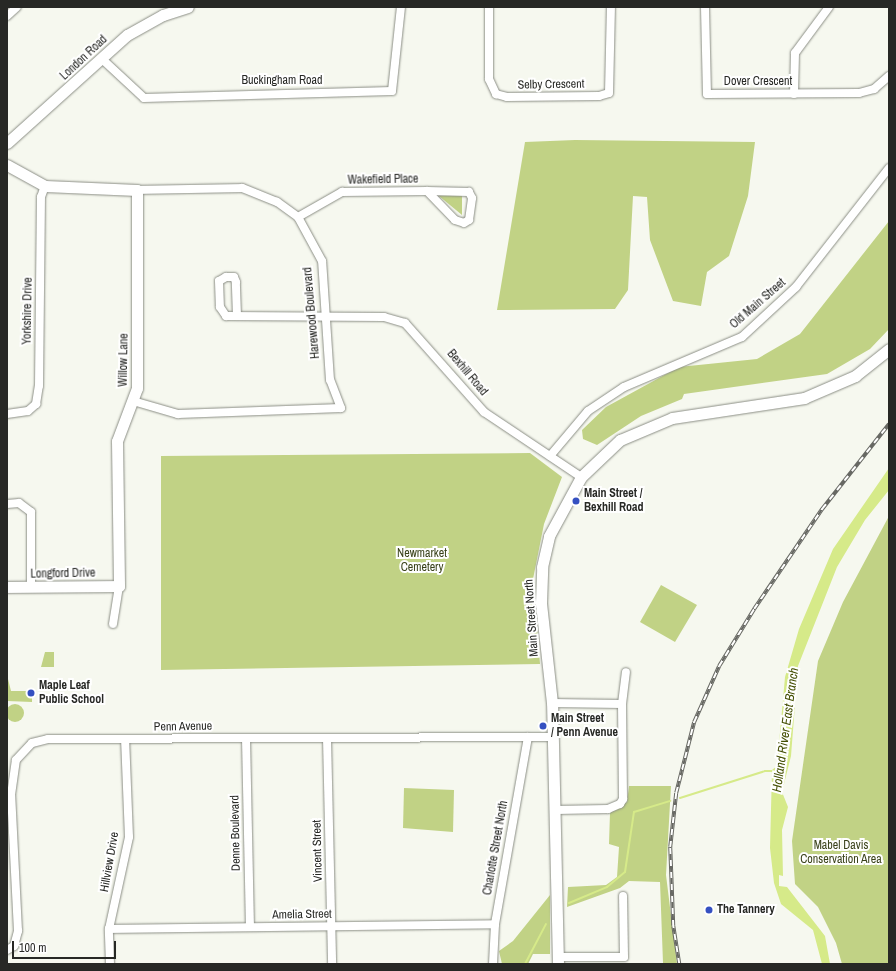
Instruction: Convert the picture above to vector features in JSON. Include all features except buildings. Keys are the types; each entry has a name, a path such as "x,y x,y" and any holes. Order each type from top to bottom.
{"street":[{"path":"7,16 17,7"},
{"name":"London Road","path":"7,144 127,35 163,15 188,7"},
{"name":"Buckingham Road","path":"102,59 144,98 392,91 401,7"},
{"name":"Selby Crescent","path":"489,7 489,79 496,94 507,97 599,96 608,93 611,7"},
{"name":"Dover Crescent","path":"705,7 707,94 859,93 874,89 889,76"},
{"path":"794,94 795,53 829,7"},
{"name":"Harewood Boulevard","path":"7,165 45,186 137,190 242,188 277,202 298,217 322,261 330,380 341,408 178,414 133,401"},
{"name":"Old Main Street","path":"550,456 588,411 624,387 742,337 796,287 889,168"},
{"name":"Yorkshire Drive","path":"7,414 28,411 36,404 39,386 41,197 45,186"},
{"name":"Willow Lane","path":"113,624 119,586 117,441 137,388 137,190"},
{"name":"Wakefield Place","path":"298,217 342,192 427,191 469,192 472,198 469,220 464,223 455,220 427,191"},
{"path":"226,277 234,278 236,282 237,316 226,316 220,308 219,281 226,277"},
{"name":"Bexhill Road","path":"237,316 327,318 384,317 405,322 484,412 581,477"},
{"name":"Main Street North","path":"557,961 556,810 552,703 541,603 542,567 549,536 581,477 620,440 672,418 804,398 854,376 889,349"},
{"path":"7,504 19,503 31,512 31,587"},
{"name":"Longford Drive","path":"7,587 119,586"},
{"path":"556,810 608,809 620,804 623,799 622,704 626,672"},
{"path":"552,703 622,704"},
{"name":"Charlotte Street North","path":"492,964 495,924 528,737"},
{"name":"Penn Avenue","path":"7,950 14,946 18,931 9,795 16,760 32,743 48,739 553,737"},
{"name":"Denne Boulevard","path":"246,738 250,927"},
{"name":"Vincent Street","path":"327,738 332,964"},
{"name":"Hillview Drive","path":"110,964 109,929 129,837 125,739"},
{"path":"557,961 624,957 623,896"},
{"name":"Amelia Street","path":"109,929 495,924"}],"green space":[{"path":"575,140 755,142 748,196 729,256 707,272 701,306 673,301 650,240 647,197 633,196 628,290 615,309 497,310 525,142"},
{"path":"439,194 462,195 462,215 439,196"},
{"path":"889,221 889,329 870,349 827,374 684,394 682,399 641,416 597,445 583,439 582,430 606,407 679,367 757,359 800,334"},
{"name":"Newmarket Cemetery","path":"530,453 562,477 544,524 533,579 540,664 161,670 161,456"},
{"name":"Mabel Davis Conservation Area","path":"889,516 889,964 842,964 836,943 818,907 795,884 792,841 818,661 843,602"},
{"path":"661,585 697,605 675,642 640,622"},
{"path":"45,652 54,652 54,667 41,667"},
{"path":"7,675 11,691 32,691 32,702 7,701"},
{"path":"11,704 19,704 24,709 22,720 19,722 11,722 6,717 6,709"},
{"path":"629,786 671,786 666,875 677,964 663,963 660,882 629,881 620,888 567,907 568,887 606,885 617,877 619,847 609,844 610,813 627,802"},
{"path":"404,788 454,790 453,832 403,828"},
{"path":"550,895 550,954 533,954 528,964 502,964 499,951 513,941"}],"water":[{"name":"Holland River East Branch","path":"889,468 889,490 865,520 837,567 798,666 791,756 782,792 788,807 782,830 783,876 779,875 779,886 787,887 825,936 830,964 822,964 813,930 781,904 774,883 770,848 772,770 777,766 785,677 799,629 833,549"}],"waterway":[{"name":"Holland River East Branch","path":"680,798 765,771 774,771"},
{"path":"569,903 607,887 625,872 634,812 670,801"},
{"path":"525,964 546,924"}],"railway":[{"path":"679,964 673,926 670,847 676,793 694,722 719,666 754,609 822,509 889,424"}],"place":[{"name":"Main Street / Bexhill Road","path":"576,501"},
{"name":"Maple Leaf Public School","path":"31,693"},
{"name":"Main Street / Penn Avenue","path":"543,726"},
{"name":"The Tannery","path":"709,910"}]}
